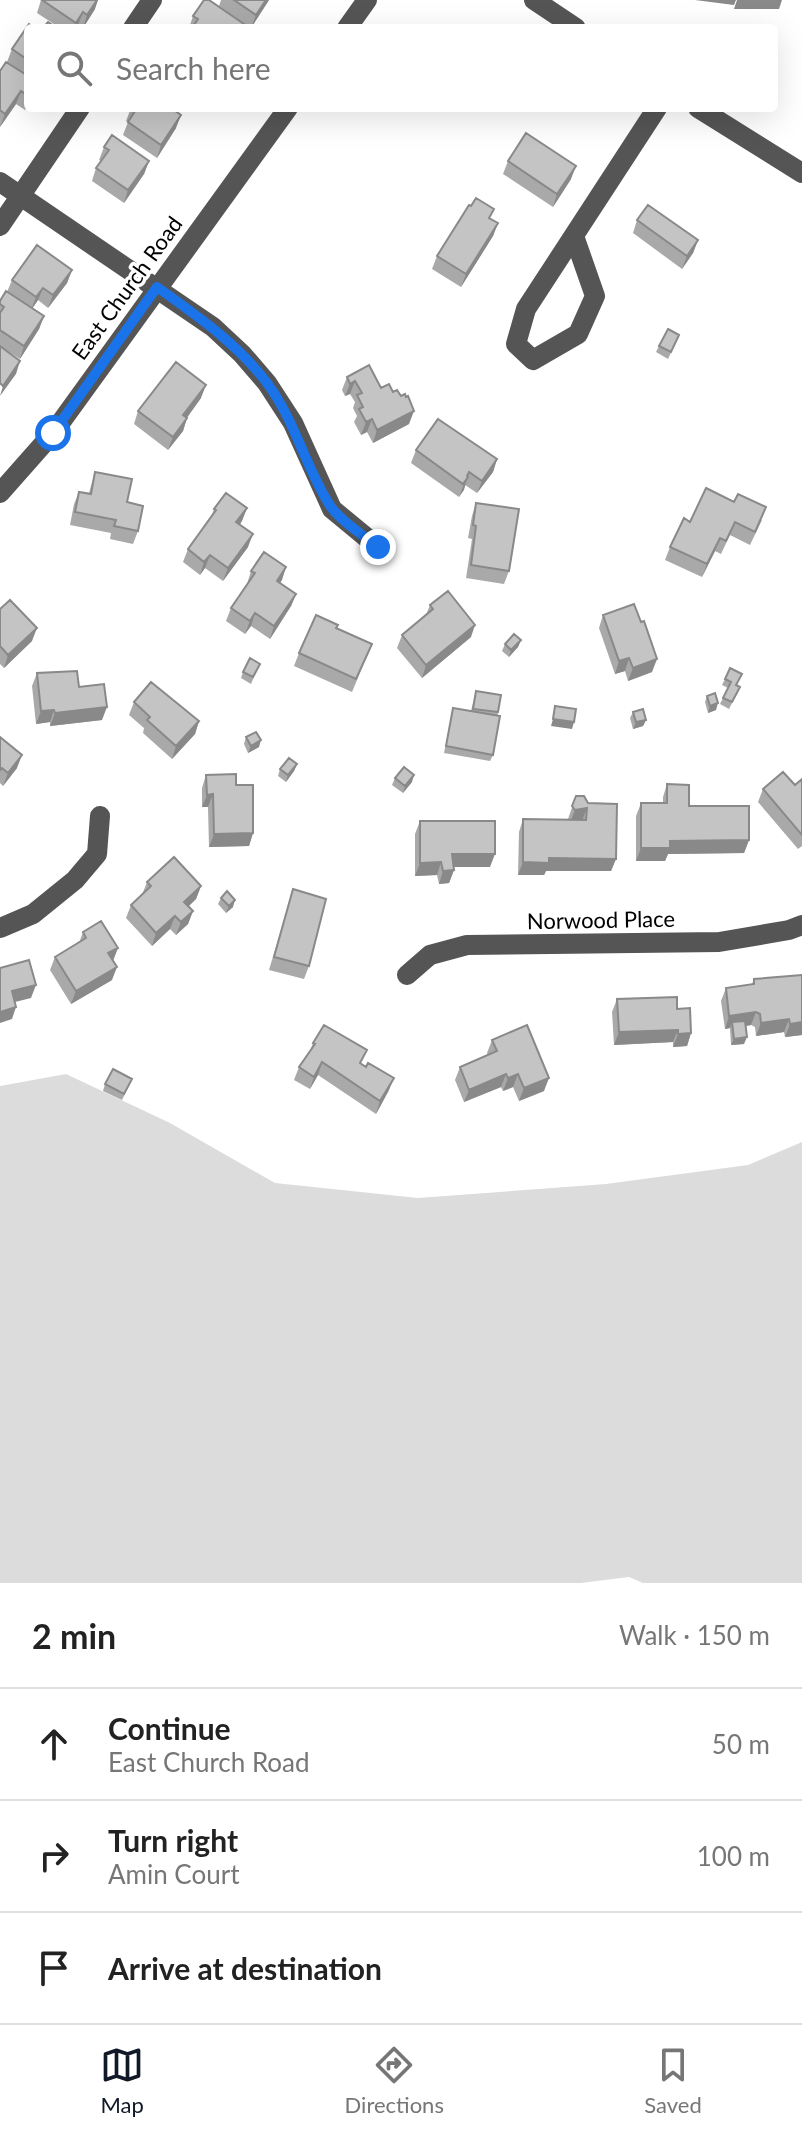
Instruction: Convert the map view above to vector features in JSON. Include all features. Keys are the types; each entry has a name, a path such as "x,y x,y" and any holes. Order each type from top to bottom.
{"street":[{"path":"136,24 152,0"},
{"path":"350,24 367,0"},
{"path":"534,0 570,24"},
{"path":"0,226 77,112"},
{"name":"East Church Road","path":"0,493 53,433 285,112"},
{"path":"574,236 595,296 578,334 533,360 516,344 526,309 654,112"},
{"path":"704,112 802,173"},
{"path":"0,182 157,287 213,327 242,354 267,383 293,423 332,509 378,547"},
{"path":"0,928 33,914 75,880 97,854 100,816"},
{"name":"Norwood Place","path":"407,975 430,955 467,945 719,942 802,925"}],"shaded area":[{"path":"66,1074 170,1123 275,1183 418,1198 606,1184 748,1165 802,1142 802,1583 643,1583 629,1577 581,1583 0,1583 0,1086"}],"building":[{"path":"42,0 97,0 87,15 83,12 76,23"},
{"path":"204,0 209,0 244,24 195,24 198,19 193,16"},
{"path":"234,0 266,0 256,15"},
{"path":"24,31 24,57 12,49"},
{"path":"6,62 24,73 24,93 21,91 5,114 0,110 0,71"},
{"path":"134,112 177,112 181,115 161,145 128,122"},
{"path":"526,133 576,166 557,194 508,161"},
{"path":"112,135 149,161 128,190 96,168 109,150 104,147"},
{"path":"476,198 494,209 489,218 498,223 466,274 437,256"},
{"path":"648,205 698,240 687,256 637,220"},
{"path":"37,245 72,270 53,295 43,288 36,297 12,280"},
{"path":"6,291 44,316 24,346 0,330 0,313 4,307 0,301"},
{"path":"668,329 679,335 671,352 659,346"},
{"path":"0,346 20,361 3,386 0,383"},
{"path":"176,362 206,385 183,415 187,418 173,437 138,411"},
{"path":"369,365 381,388 389,384 393,392 397,390 401,396 408,396 414,411 377,430 372,419 366,422 359,409 363,407 357,395 362,393 355,381 350,384 347,377"},
{"path":"438,419 497,459 482,481 469,472 463,484 416,450"},
{"path":"95,472 132,479 127,502 143,506 138,531 114,526 116,520 75,512 79,492 91,494"},
{"path":"706,488 734,502 738,494 766,507 755,532 735,522 726,541 720,538 707,564 670,547 684,518 690,522"},
{"path":"226,493 247,508 236,522 253,534 228,568 210,555 204,562 188,549"},
{"path":"476,503 519,509 509,571 471,565"},
{"path":"264,552 286,567 277,581 296,594 274,626 255,613 250,621 231,608 255,573 251,571"},
{"path":"448,591 475,625 426,665 402,635 433,609 430,605"},
{"path":"10,600 37,628 8,655 0,646 0,609"},
{"path":"634,604 641,622 644,621 657,659 633,668 629,658 619,661 603,615"},
{"path":"316,615 372,644 356,679 299,653"},
{"path":"514,634 521,640 511,650 505,644"},
{"path":"250,658 260,664 253,677 243,672"},
{"path":"730,668 742,674 736,685 740,687 732,702 723,698 731,682 725,679"},
{"path":"77,671 79,687 104,684 107,707 55,713 54,710 41,711 37,673"},
{"path":"151,682 199,721 176,746 147,720 150,717 134,702"},
{"path":"476,691 501,695 498,712 473,709"},
{"path":"715,693 718,703 710,706 707,696"},
{"path":"555,706 576,709 574,722 553,719"},
{"path":"453,708 500,716 493,755 446,746"},
{"path":"643,709 646,720 636,722 633,712"},
{"path":"256,732 261,740 251,746 246,737"},
{"path":"0,737 22,755 8,773 2,768 0,770"},
{"path":"289,758 297,764 288,775 280,769"},
{"path":"404,767 414,775 405,786 395,778"},
{"path":"783,772 795,785 802,779 802,835 763,789"},
{"path":"236,774 236,785 253,785 253,833 214,834 213,794 207,795 206,775"},
{"path":"667,784 689,785 689,806 749,806 749,840 670,841 670,848 641,848 641,803 667,803"},
{"path":"576,796 584,796 588,803 617,804 616,859 549,858 549,863 523,862 523,819 586,820 587,808 575,810 572,806"},
{"path":"420,821 495,821 495,854 452,854 454,870 443,871 441,862 420,863"},
{"path":"174,857 201,886 184,902 193,911 181,922 175,916 156,933 131,905 151,886 147,882"},
{"path":"293,889 326,899 309,966 274,957"},
{"path":"227,891 235,900 229,906 221,898"},
{"path":"101,921 118,948 108,953 117,967 76,991 55,957 86,938 83,932"},
{"path":"29,960 36,985 12,991 16,1007 0,1012 0,968"},
{"path":"802,975 802,1022 790,1024 789,1019 761,1023 760,1014 756,1012 729,1016 726,988 754,984 754,979"},
{"path":"677,997 677,1009 690,1008 691,1033 678,1034 678,1030 619,1032 617,999"},
{"path":"745,1021 747,1037 734,1039 732,1022"},
{"path":"324,1025 367,1050 360,1063 366,1067 368,1063 394,1078 380,1101 322,1062 314,1077 299,1067"},
{"path":"527,1025 549,1078 524,1088 518,1074 508,1078 506,1074 469,1090 460,1067 497,1051 492,1040"},
{"path":"113,1069 132,1079 124,1094 105,1084"}],"route":[{"path":"53,433 157,287 213,327 267,383 293,423 332,509 378,547"}]}
